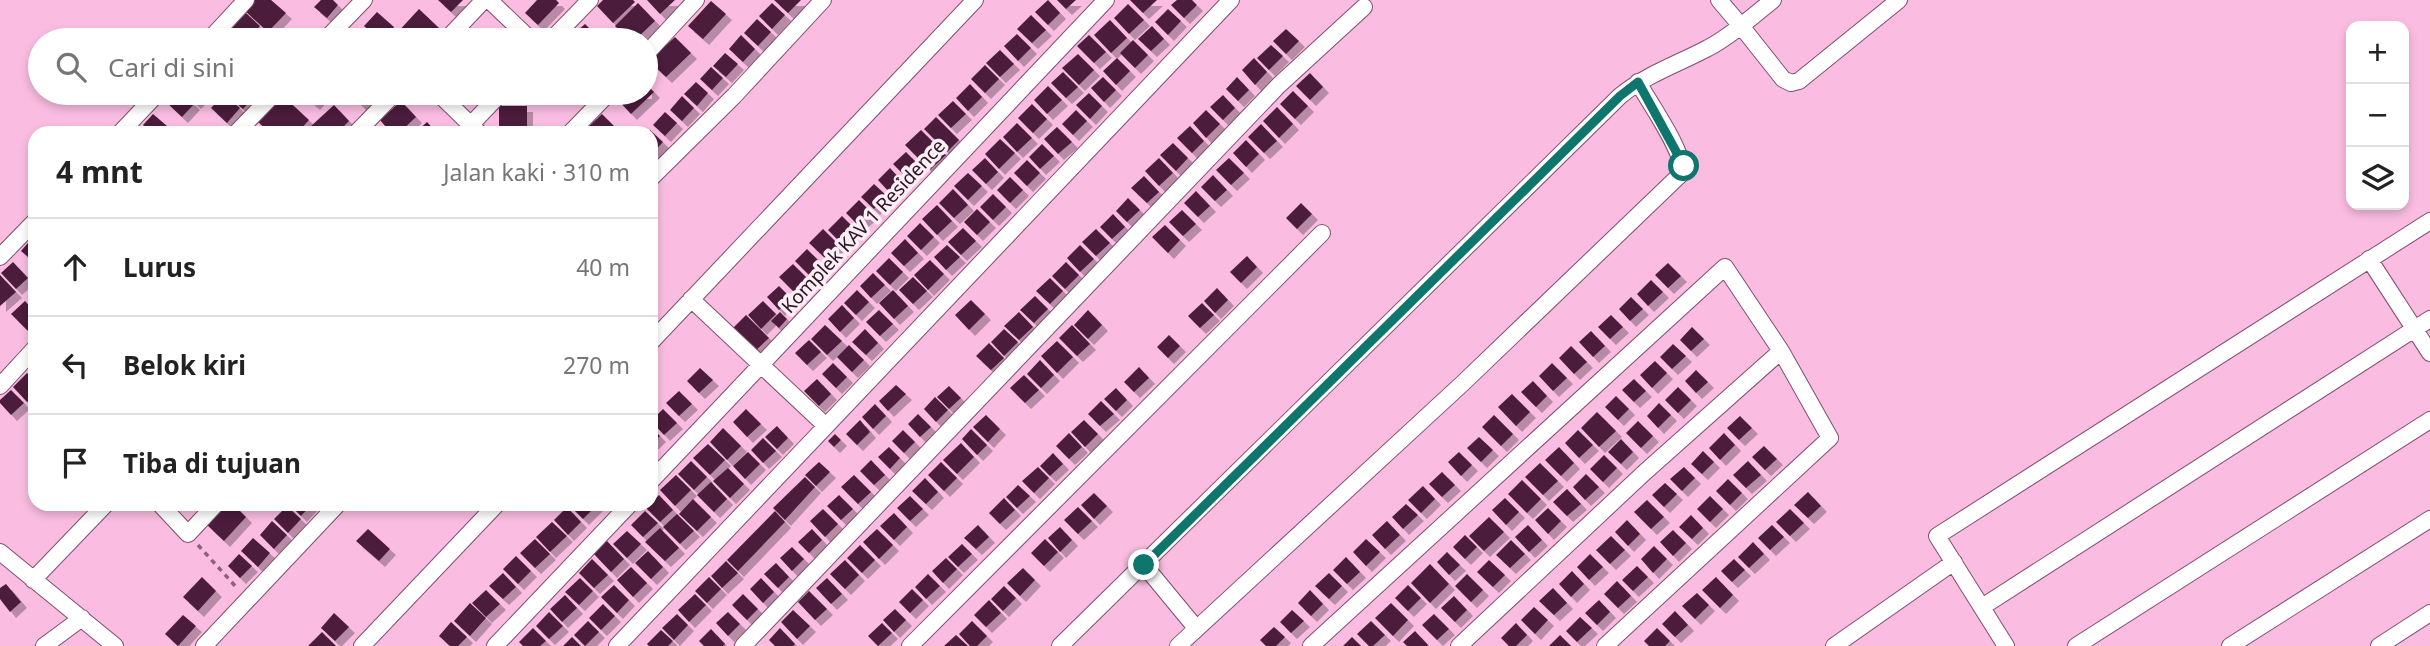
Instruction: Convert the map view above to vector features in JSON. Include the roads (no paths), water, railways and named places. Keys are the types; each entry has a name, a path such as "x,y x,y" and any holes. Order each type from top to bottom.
{"street":[{"path":"220,28 246,0"},
{"path":"337,28 364,0"},
{"path":"458,28 486,0 518,28"},
{"path":"563,28 590,0"},
{"path":"658,41 696,0"},
{"path":"658,171 734,96 823,0"},
{"path":"658,334 975,0"},
{"name":"Komplek KAV 1 Residence","path":"658,474 1106,0"},
{"path":"617,646 1231,0"},
{"path":"1719,0 1783,79 1791,83 1799,81 1899,0"},
{"path":"1060,646 1620,96 1660,69 1710,47 1773,0"},
{"path":"743,646 1279,85 1364,6"},
{"path":"1178,646 1463,383 1680,176 1684,166 1638,82"},
{"path":"127,126 147,105"},
{"path":"243,126 263,105"},
{"path":"363,126 383,105"},
{"path":"449,105 467,126"},
{"path":"474,126 491,105"},
{"path":"577,126 598,105"},
{"path":"2001,644 1982,607 1937,536 2430,220"},
{"path":"0,257 28,228"},
{"path":"910,646 1322,233"},
{"path":"2369,259 2430,354"},
{"path":"1311,646 1725,267 1781,351 1830,438 1605,646"},
{"path":"691,299 826,426"},
{"path":"1982,607 2430,319"},
{"path":"1459,646 1645,472 1781,351"},
{"path":"0,386 28,356"},
{"path":"2076,646 2430,420"},
{"path":"33,580 99,511"},
{"path":"167,511 188,534 209,511"},
{"path":"204,646 331,511"},
{"path":"362,646 490,511"},
{"path":"495,646 622,511"},
{"path":"2230,646 2430,519"},
{"path":"0,552 115,646"},
{"path":"1834,646 1954,562"},
{"path":"1144,565 1196,628"},
{"path":"2379,646 2430,613"},
{"path":"44,646 82,618"}]}
